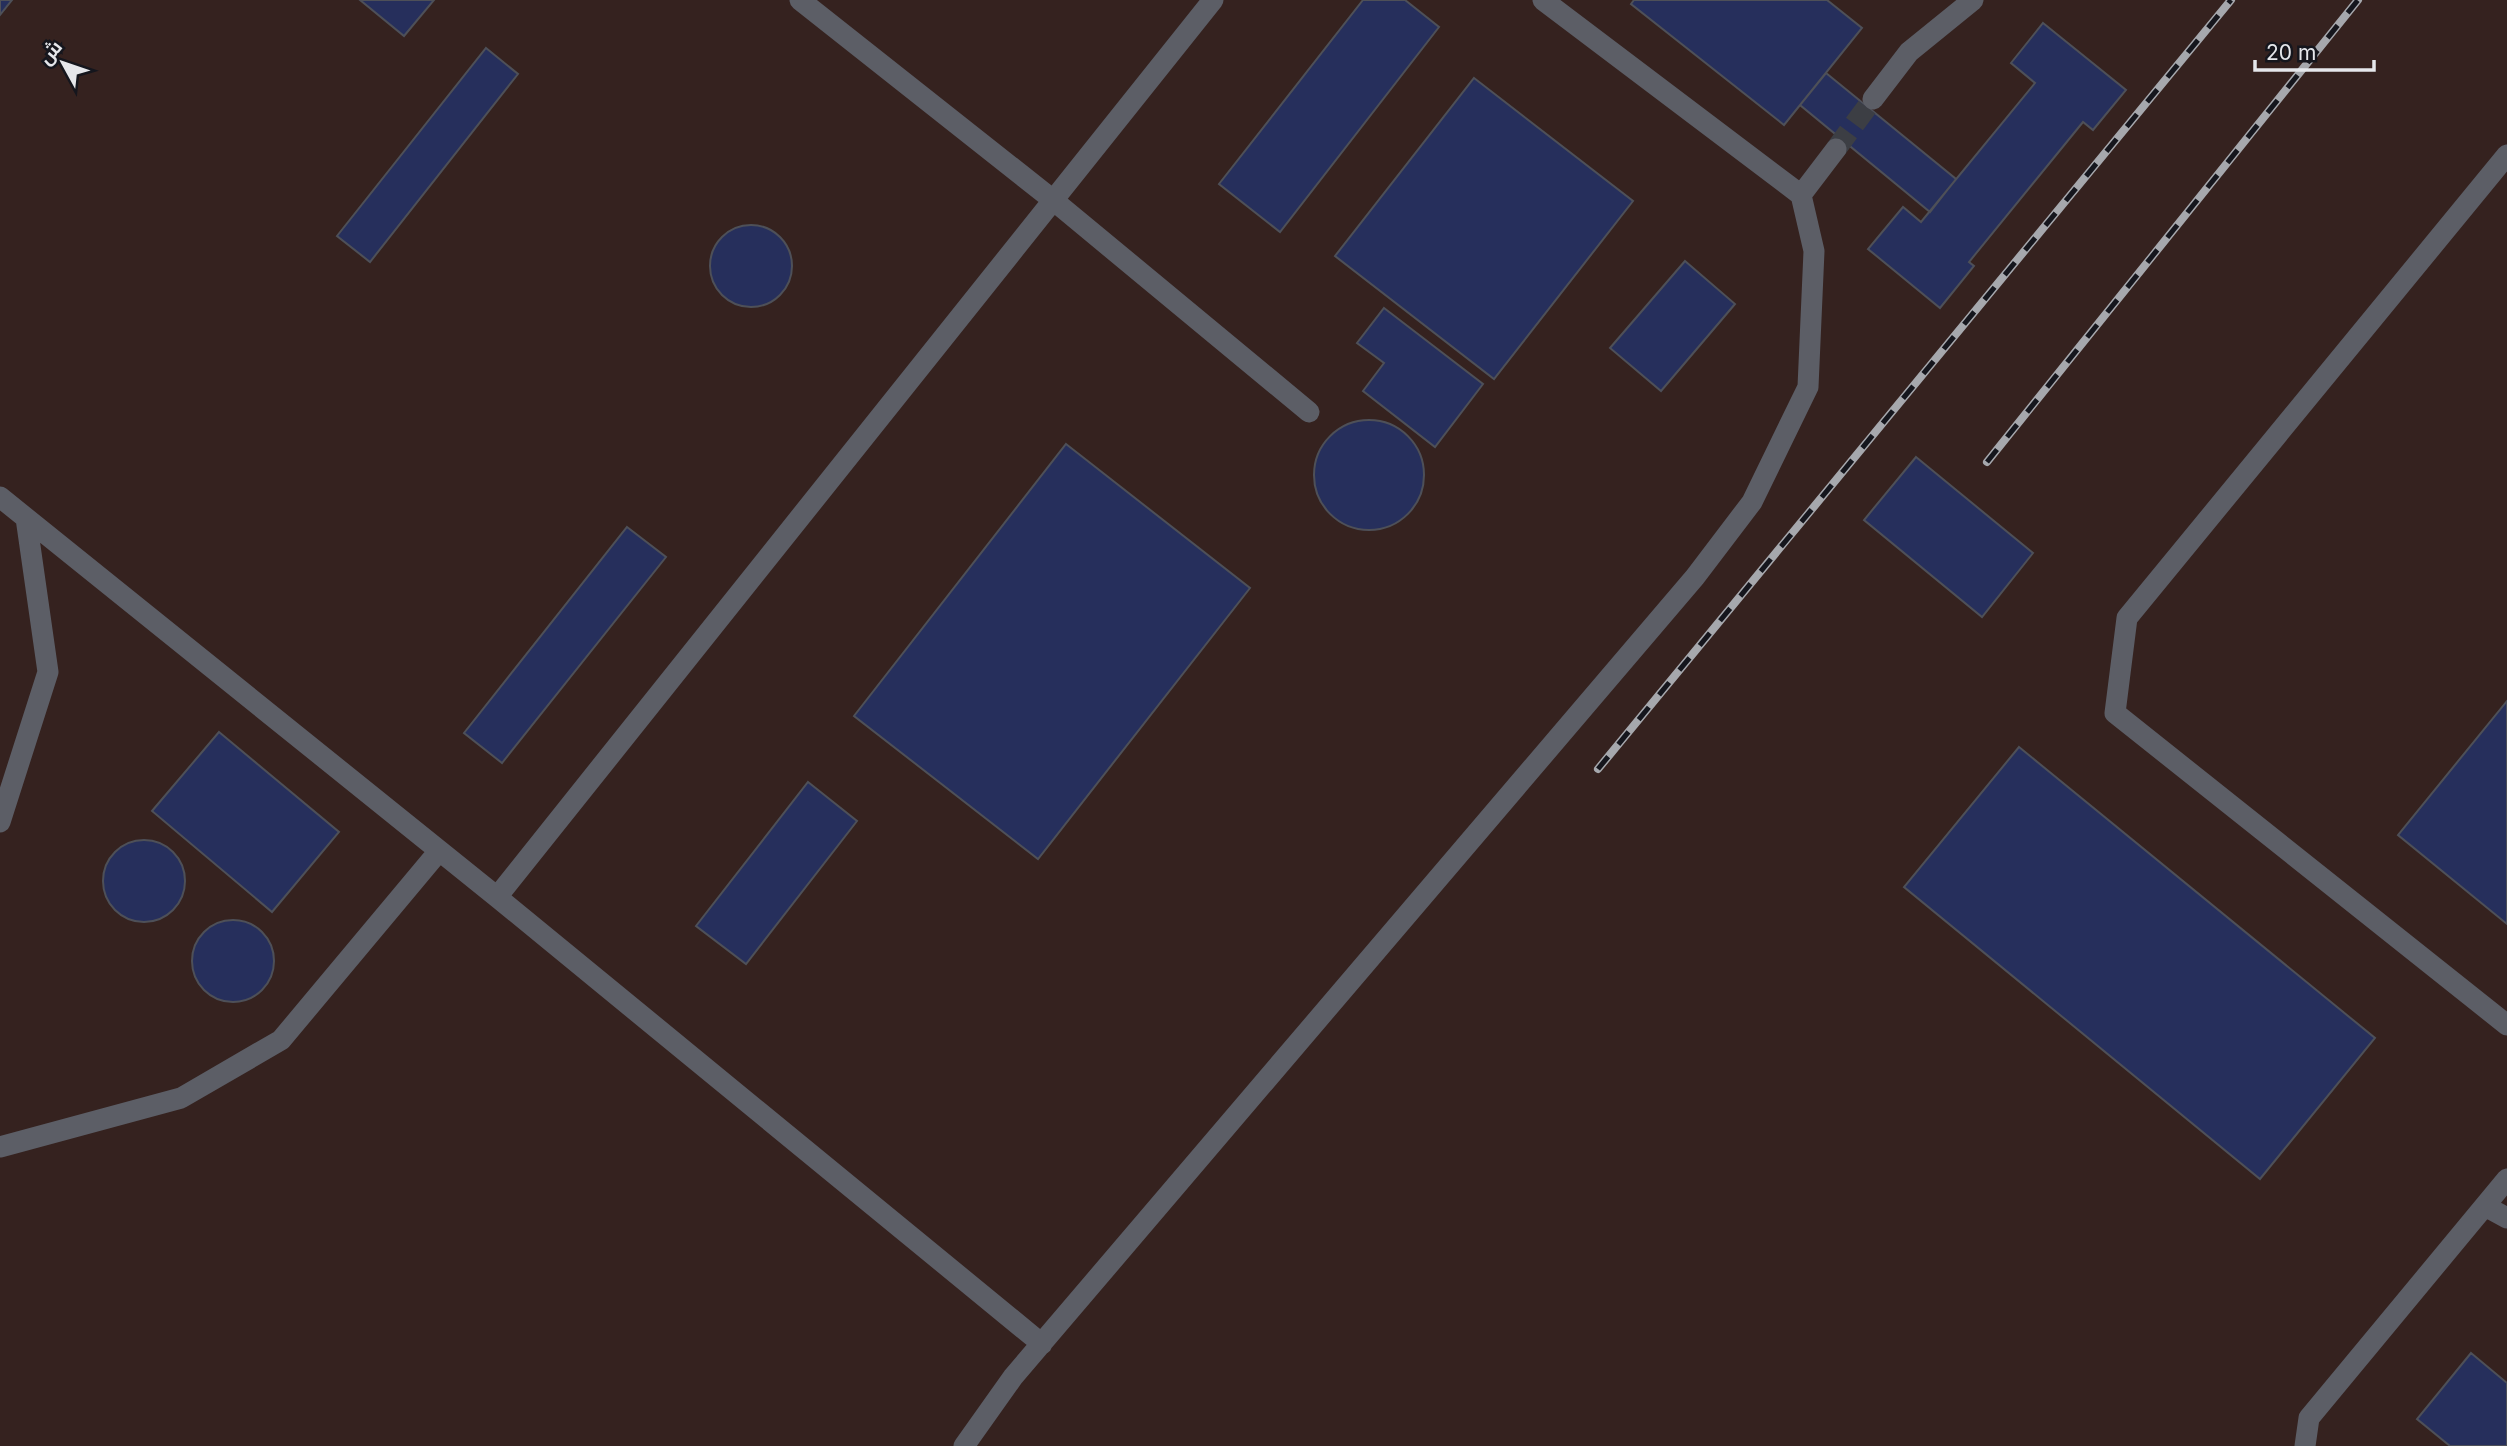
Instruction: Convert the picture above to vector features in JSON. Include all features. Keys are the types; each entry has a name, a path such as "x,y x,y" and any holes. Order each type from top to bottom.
{"lane":[{"path":"800,0 1053,200 1309,412"},
{"path":"497,897 1213,0"},
{"path":"964,1446 1013,1377 1695,577 1752,502 1808,387 1814,251 1801,195 1543,0"},
{"path":"1873,99 1909,52 1973,0"},
{"path":"1801,195 1836,149"},
{"path":"2507,155 2127,618 2115,713 2507,1026"},
{"path":"0,497 497,897 1042,1343"},
{"path":"0,822 48,672 26,518"},
{"path":"0,1147 181,1098 281,1040 439,851"},
{"path":"2305,1446 2309,1418 2507,1179"},
{"path":"2485,1206 2507,1218"}],"shaded area":[{"path":"0,0 2507,0 2507,1446 0,1446"}],"building":[{"path":"0,0 12,0 0,15"},
{"path":"360,0 434,0 404,36"},
{"path":"1363,0 1405,0 1439,27 1280,232 1219,184"},
{"path":"1634,0 1827,0 1862,28 1784,125 1631,4"},
{"path":"2043,23 2126,90 2093,130 2083,122 1969,262 1974,266 1940,308 1868,249 1903,207 1921,222 2035,83 2011,63"},
{"path":"486,48 518,74 370,262 337,236"},
{"path":"1826,73 1956,179 1930,212 1800,105"},
{"path":"1474,78 1633,201 1494,379 1335,256"},
{"path":"751,225 767,228 780,237 789,250 792,266 789,282 780,295 767,304 751,307 735,304 722,295 713,282 710,266 713,250 722,237 735,228"},
{"path":"1685,261 1735,304 1661,391 1610,348"},
{"path":"1384,308 1483,384 1435,447 1363,391 1384,363 1357,343"},
{"path":"1369,420 1390,424 1408,436 1420,454 1424,475 1420,496 1408,514 1390,526 1369,530 1348,526 1330,514 1318,496 1314,475 1318,454 1330,436 1348,424"},
{"path":"1066,444 1250,588 1038,859 854,716"},
{"path":"1916,457 2033,553 1982,617 1864,520"},
{"path":"627,527 666,557 502,763 464,733"},
{"path":"2507,701 2507,924 2398,835"},
{"path":"219,732 339,832 272,912 152,811"},
{"path":"2019,747 2375,1038 2260,1179 1904,887"},
{"path":"808,782 857,821 746,964 696,926"},
{"path":"144,840 160,843 173,852 182,865 185,881 182,897 173,910 160,919 144,922 128,919 115,910 106,897 103,881 106,865 115,852 128,843"},
{"path":"233,920 249,923 262,932 271,945 274,961 271,977 262,990 249,999 233,1002 217,999 204,990 195,977 192,961 195,945 204,932 217,923"},
{"path":"2471,1353 2507,1383 2507,1446 2450,1446 2417,1419"}],"tunnel":[{"path":"1836,149 1873,99"}],"railway":[{"path":"1598,769 2231,0"},
{"path":"1987,462 2358,0"}]}
